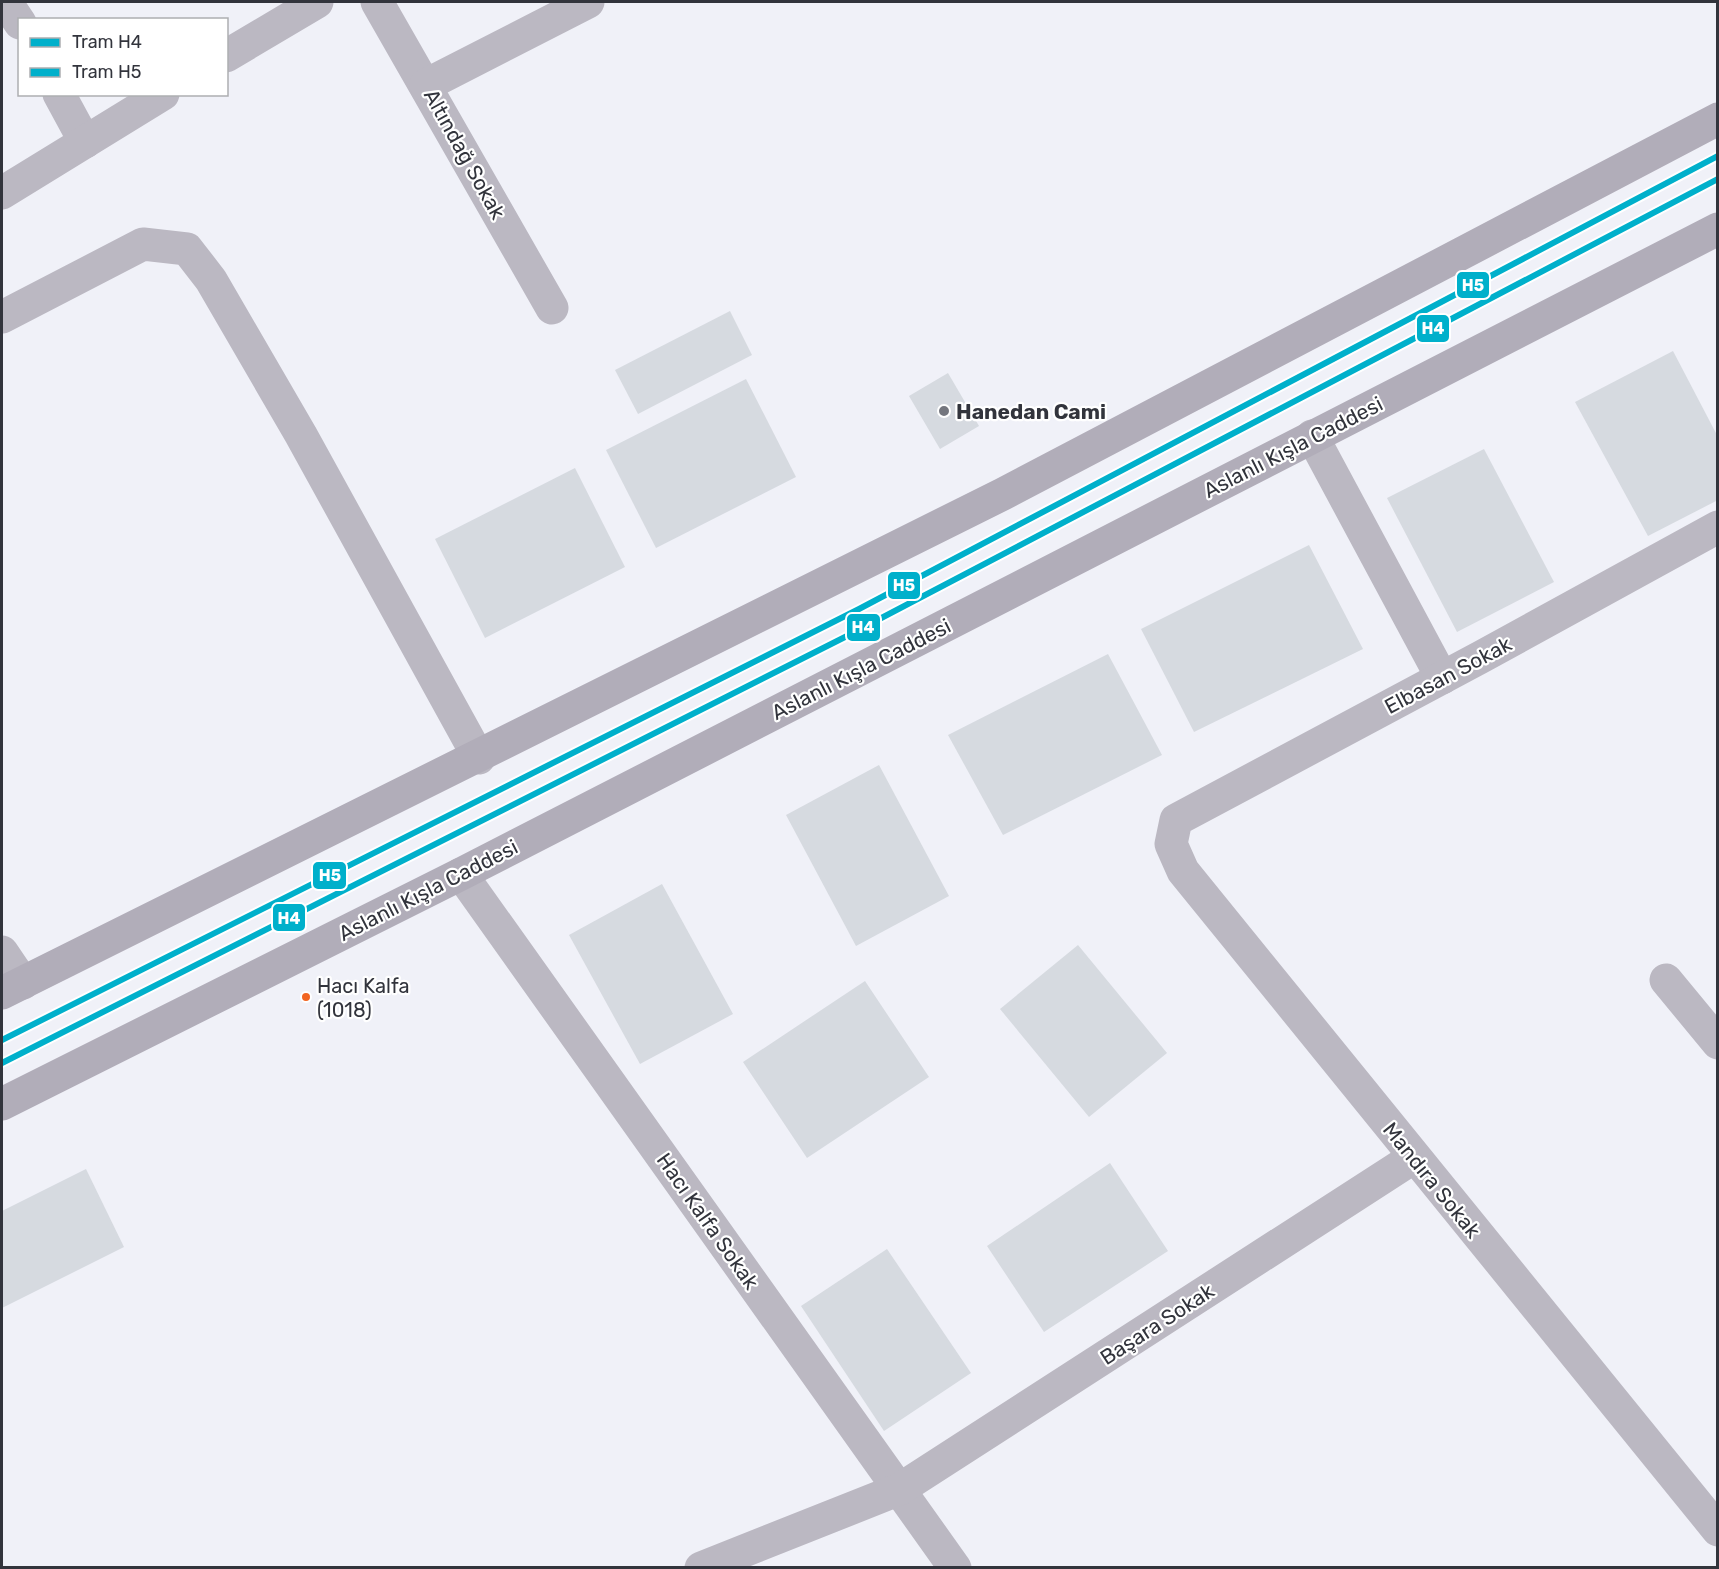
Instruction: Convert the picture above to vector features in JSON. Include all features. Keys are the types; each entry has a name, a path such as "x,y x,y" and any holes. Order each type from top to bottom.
{"main road":[{"path":"12,988 479,758 1003,494 1718,119"},
{"name":"Aslanlı Kışla Caddesi","path":"2,1104 461,874 1718,229"}],"street":[{"path":"6,2 18,20"},
{"path":"228,55 317,2"},
{"name":"Altındağ Sokak","path":"377,2 552,308"},
{"path":"426,85 588,2"},
{"path":"60,96 86,142"},
{"path":"2,193 160,96"},
{"path":"2,316 143,244 187,249 211,280 301,435 479,758"},
{"path":"1312,436 1442,678"},
{"name":"Elbasan Sokak","path":"1176,820 1718,527"},
{"name":"Mandıra Sokak","path":"1176,820 1171,844 1183,871 1413,1158 1718,1530"},
{"name":"Hacı Kalfa Sokak","path":"461,874 955,1568"},
{"path":"2,952 12,988"},
{"path":"1666,980 1718,1042"},
{"name":"Başara Sokak","path":"701,1568 900,1489 1413,1158"}],"building":[{"path":"730,311 752,355 638,414 615,370"},
{"path":"1673,351 1718,437 1718,500 1648,536 1575,402"},
{"name":"Hanedan Cami","path":"948,373 979,426 940,449 909,396"},
{"path":"746,379 796,477 656,548 606,450"},
{"path":"1484,449 1554,582 1457,632 1387,498"},
{"path":"575,468 625,567 485,638 435,539"},
{"path":"1309,545 1363,649 1194,732 1141,629"},
{"path":"1108,654 1162,755 1003,835 948,735"},
{"path":"879,765 949,896 856,946 786,815"},
{"path":"662,884 733,1014 640,1064 569,935"},
{"path":"1078,945 1167,1053 1089,1117 1000,1009"},
{"path":"865,981 929,1077 807,1158 743,1062"},
{"path":"1110,1163 1168,1251 1044,1332 987,1246"},
{"path":"86,1169 124,1247 2,1308 2,1211"},
{"path":"887,1249 971,1373 884,1431 801,1306"}],"tram line":[{"name":"H5","path":"2,1040 859,609 1718,156"},
{"name":"H4","path":"2,1063 847,636 1718,179"}],"place":[{"name":"Hanedan Cami","path":"944,411"},
{"name":"Hacı Kalfa (1018)","path":"306,997"}]}
